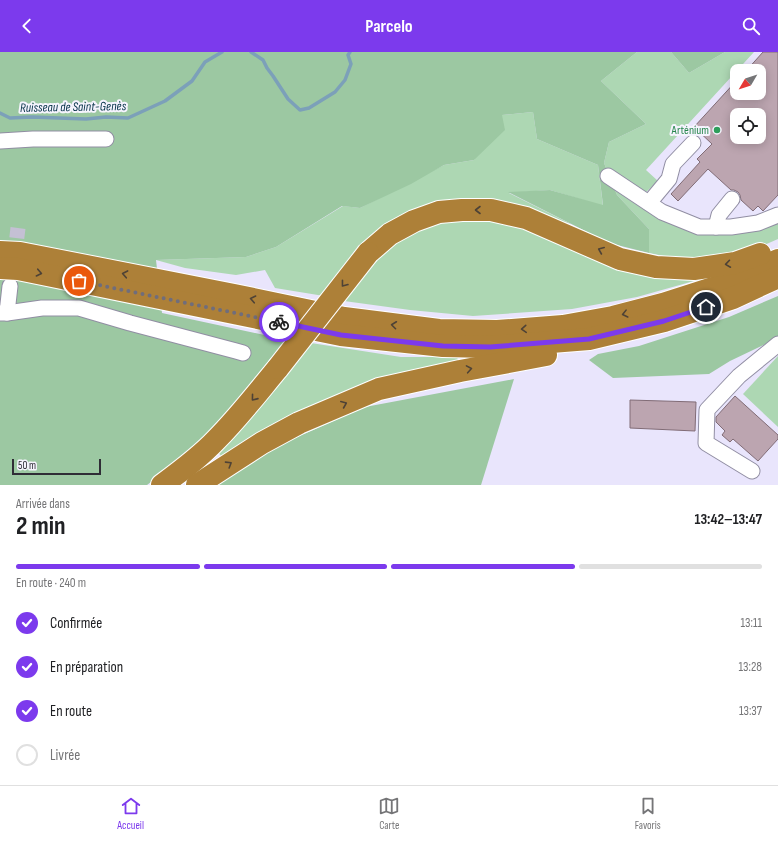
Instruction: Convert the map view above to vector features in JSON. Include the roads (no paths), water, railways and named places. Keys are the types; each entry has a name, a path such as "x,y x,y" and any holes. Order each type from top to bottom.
{"highway":[{"path":"162,485 191,463 216,441 245,409 368,253 390,234 414,221 439,212 491,210 526,218 620,259 656,267 694,269 735,263 778,248"},
{"path":"0,252 20,253 234,294 344,318 439,330 476,331 497,331 563,326 613,317 716,288 778,260"},
{"path":"5,277 18,269 341,335 443,346 490,347 589,339 664,321 733,298 778,277"},
{"path":"197,485 262,443 299,423 379,389 460,370 591,348 627,340 664,321"}],"street":[{"path":"0,141 34,138 106,139"},
{"path":"649,203 669,179 673,164 693,143"},
{"path":"608,176 662,212 699,227 731,227 758,223 778,215"},
{"path":"716,227 719,215 732,200"},
{"path":"5,277 4,313 42,308 79,308 243,353"},
{"path":"752,471 706,443 707,410 739,376 778,344"}],"waterway":[{"name":"Ruisseau de Saint-Genès","path":"0,113 10,118 128,118 165,101 192,81 205,62 222,52"},
{"name":"Ruisseau de Saint-Genès","path":"251,52 263,60 288,99 300,110 309,108 335,92 345,80 351,64 348,55 350,52"}],"tunnel":[{"path":"14,261 18,228"}],"place":[{"name":"Arténium","path":"717,130"}]}
